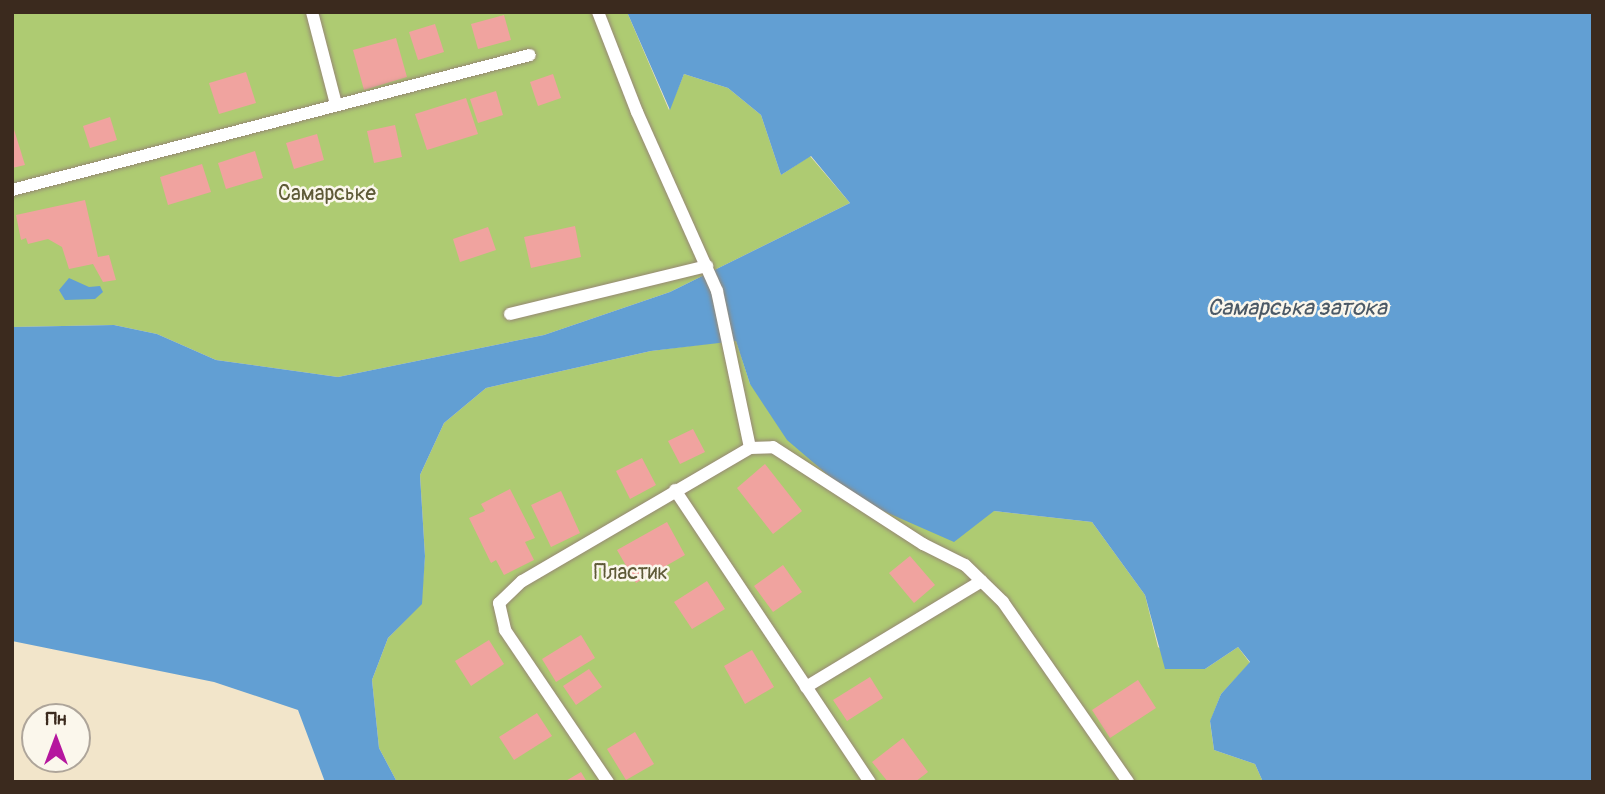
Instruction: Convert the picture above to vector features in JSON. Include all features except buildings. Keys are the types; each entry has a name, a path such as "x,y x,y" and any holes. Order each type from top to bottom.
{"lane":[{"path":"312,12 336,104"},
{"path":"598,12 636,112 717,291 750,448"},
{"path":"12,190 530,55"},
{"path":"510,314 707,266"},
{"path":"608,782 505,630 499,603 522,581 675,490 750,448 773,447 923,544 965,565 982,581 1003,602 1128,782"},
{"path":"675,490 870,782"},
{"path":"806,687 982,581"}],"green space":[{"name":"Самарське","path":"12,12 627,12 669,110 684,74 728,88 761,115 781,175 810,156 850,203 670,292 544,335 338,377 216,360 157,334 114,325 12,327"},
{"name":"Пластик","path":"736,340 750,384 994,511 1092,522 1145,595 1158,647 1185,666 1205,669 1238,647 1250,663 1221,694 1210,722 1214,750 1255,764 1263,782 397,782 379,748 372,680 388,638 421,604 425,556 420,475 444,423 486,388 651,351"}],"water":[{"name":"Самарська затока","path":"627,12 1593,12 1593,782 1263,782 1255,764 1214,750 1210,721 1221,694 1250,662 1238,647 1205,669 1165,669 1145,595 1092,522 994,511 954,542 856,499 787,440 750,384 736,341 651,351 486,388 444,423 420,475 425,556 422,604 388,638 372,680 379,748 397,782 325,782 298,710 214,682 12,641 12,327 114,325 157,334 216,360 338,377 544,335 670,292 850,203 811,156 781,175 761,115 728,88 684,74 670,110"},
{"path":"69,278 89,287 100,286 103,292 95,299 65,300 59,290"}]}
